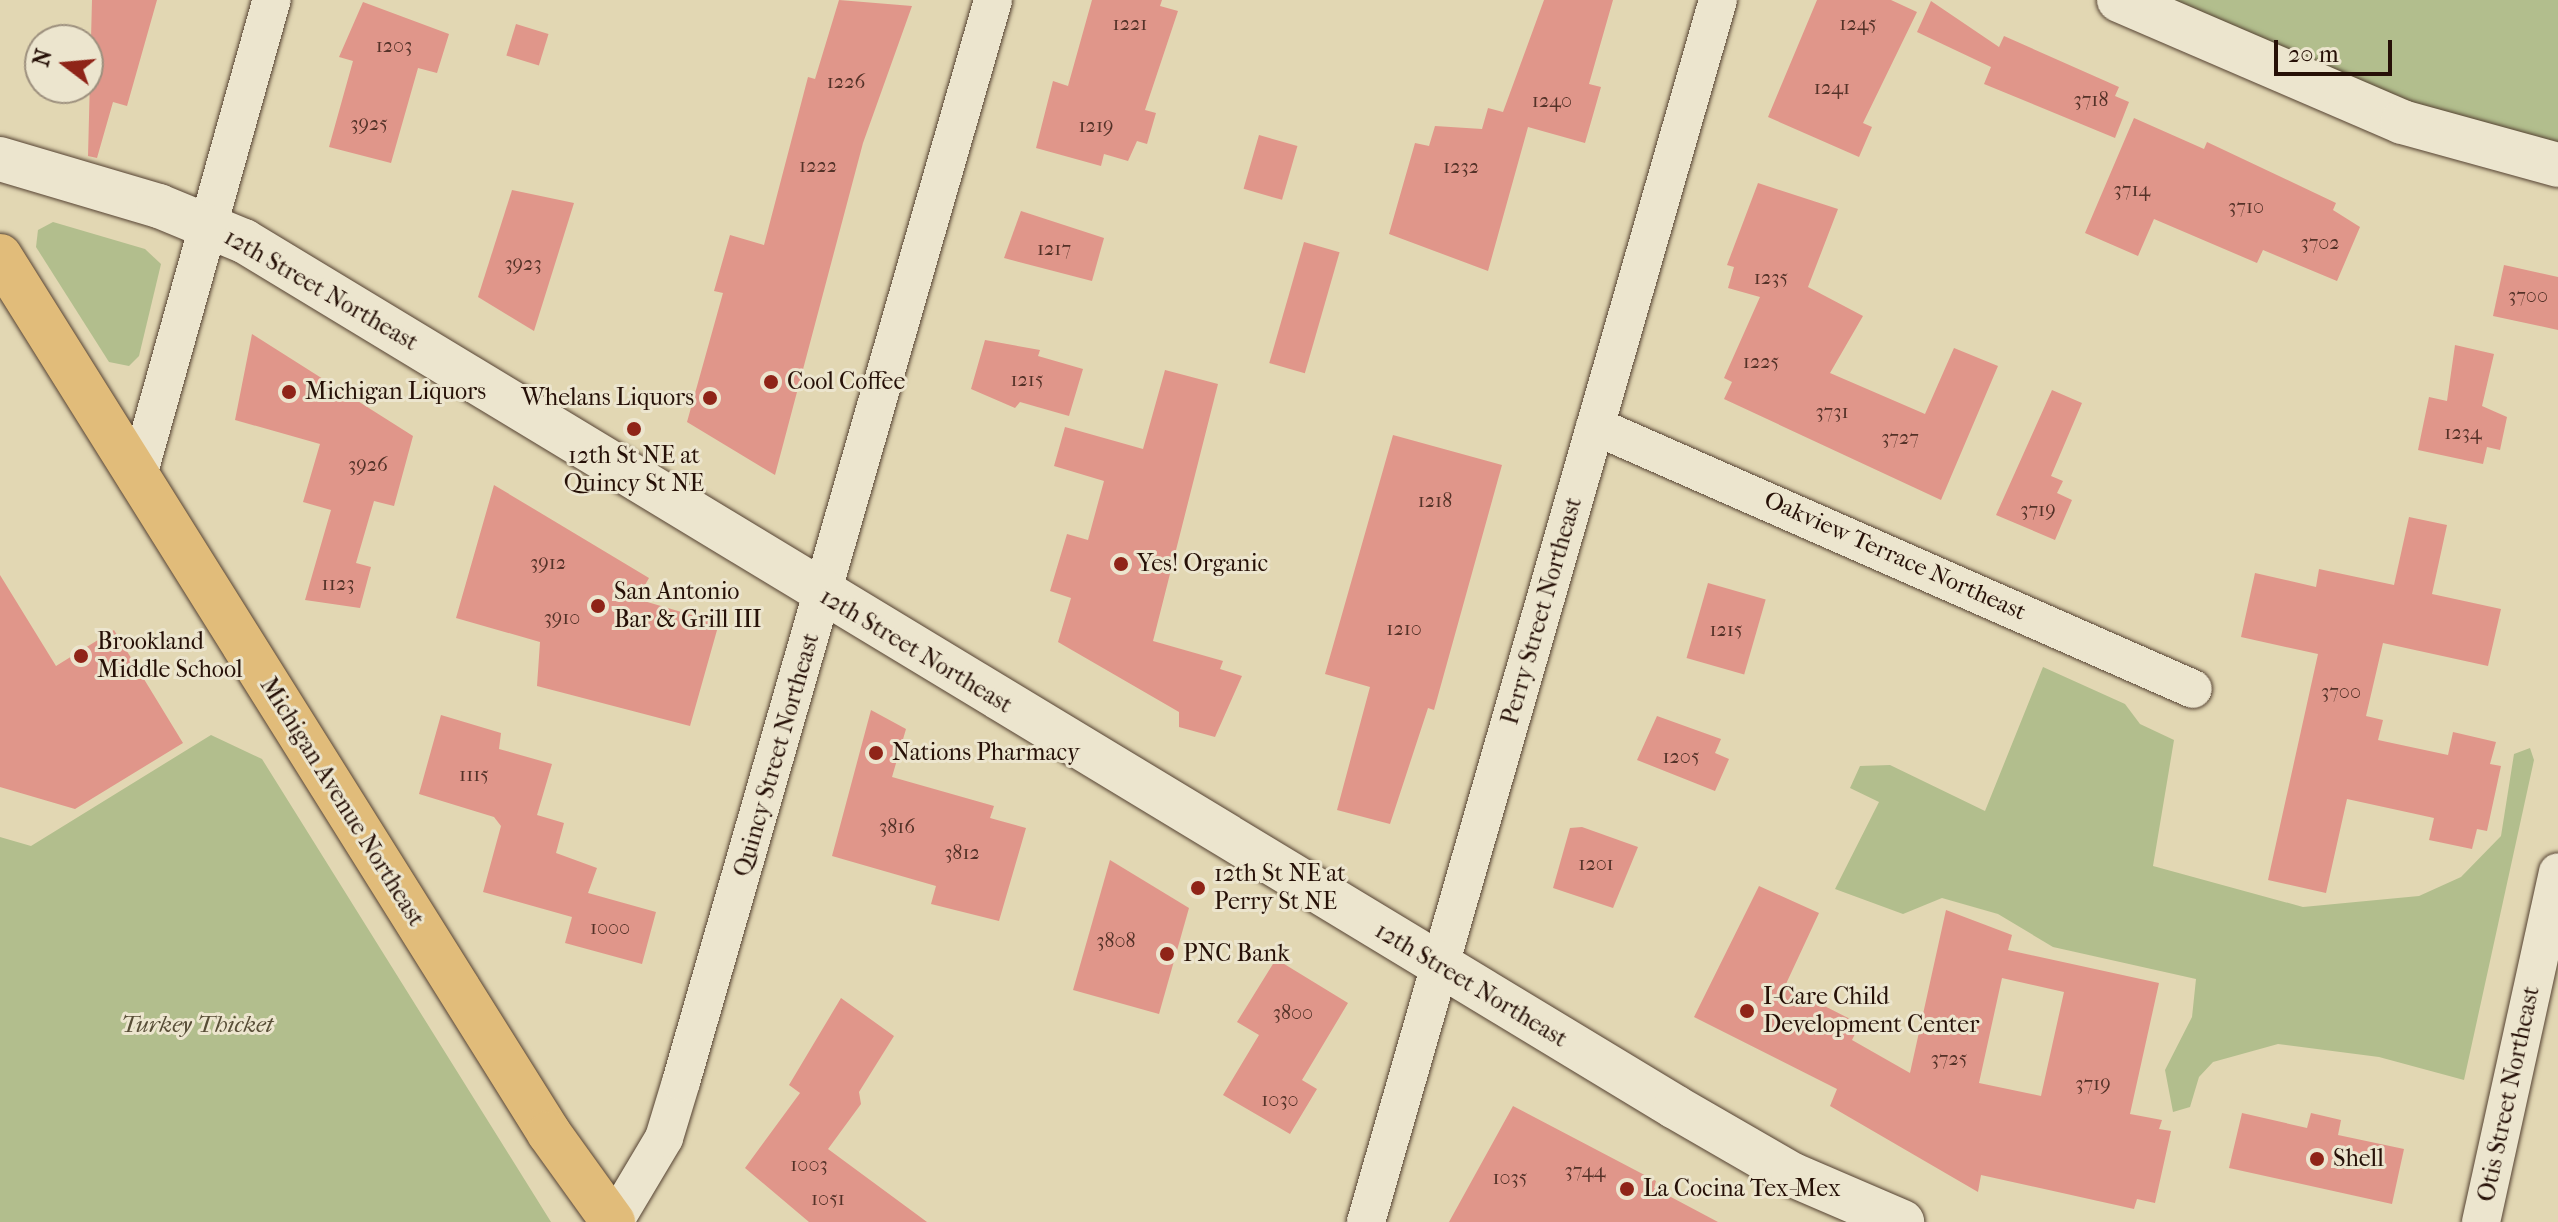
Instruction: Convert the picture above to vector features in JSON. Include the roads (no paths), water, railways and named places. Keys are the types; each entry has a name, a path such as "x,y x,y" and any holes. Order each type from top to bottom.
{"main road":[{"name":"Michigan Avenue Northeast","path":"0,256 575,1174 613,1222"}],"street":[{"path":"137,479 272,0"},
{"name":"Quincy Street Northeast","path":"613,1222 664,1138 993,0"},
{"name":"Perry Street Northeast","path":"1366,1222 1718,0"},
{"path":"2119,0 2402,122 2558,165"},
{"name":"12th Street Northeast","path":"0,159 210,226 1793,1175 1902,1222"},
{"name":"Oakview Terrace Northeast","path":"1595,426 2193,689"},
{"name":"Otis Street Northeast","path":"2481,1222 2558,872"}],"place":[{"name":"Cool Coffee","path":"771,382"},
{"name":"Michigan Liquors","path":"289,392"},
{"name":"Whelans Liquors","path":"710,398"},
{"name":"12th St NE at Quincy St NE","path":"634,429"},
{"name":"Yes! Organic","path":"1121,564"},
{"name":"San Antonio Bar & Grill III","path":"598,606"},
{"name":"Brookland Middle School","path":"81,656"},
{"name":"Nations Pharmacy","path":"876,753"},
{"name":"12th St NE at Perry St NE","path":"1198,888"},
{"name":"PNC Bank","path":"1167,954"},
{"name":"I-Care Child Development Center","path":"1747,1011"},
{"name":"Shell","path":"2317,1159"},
{"name":"La Cocina Tex-Mex","path":"1627,1189"}],"park label":[{"name":"Turkey Thicket","path":"197,1025"}]}
